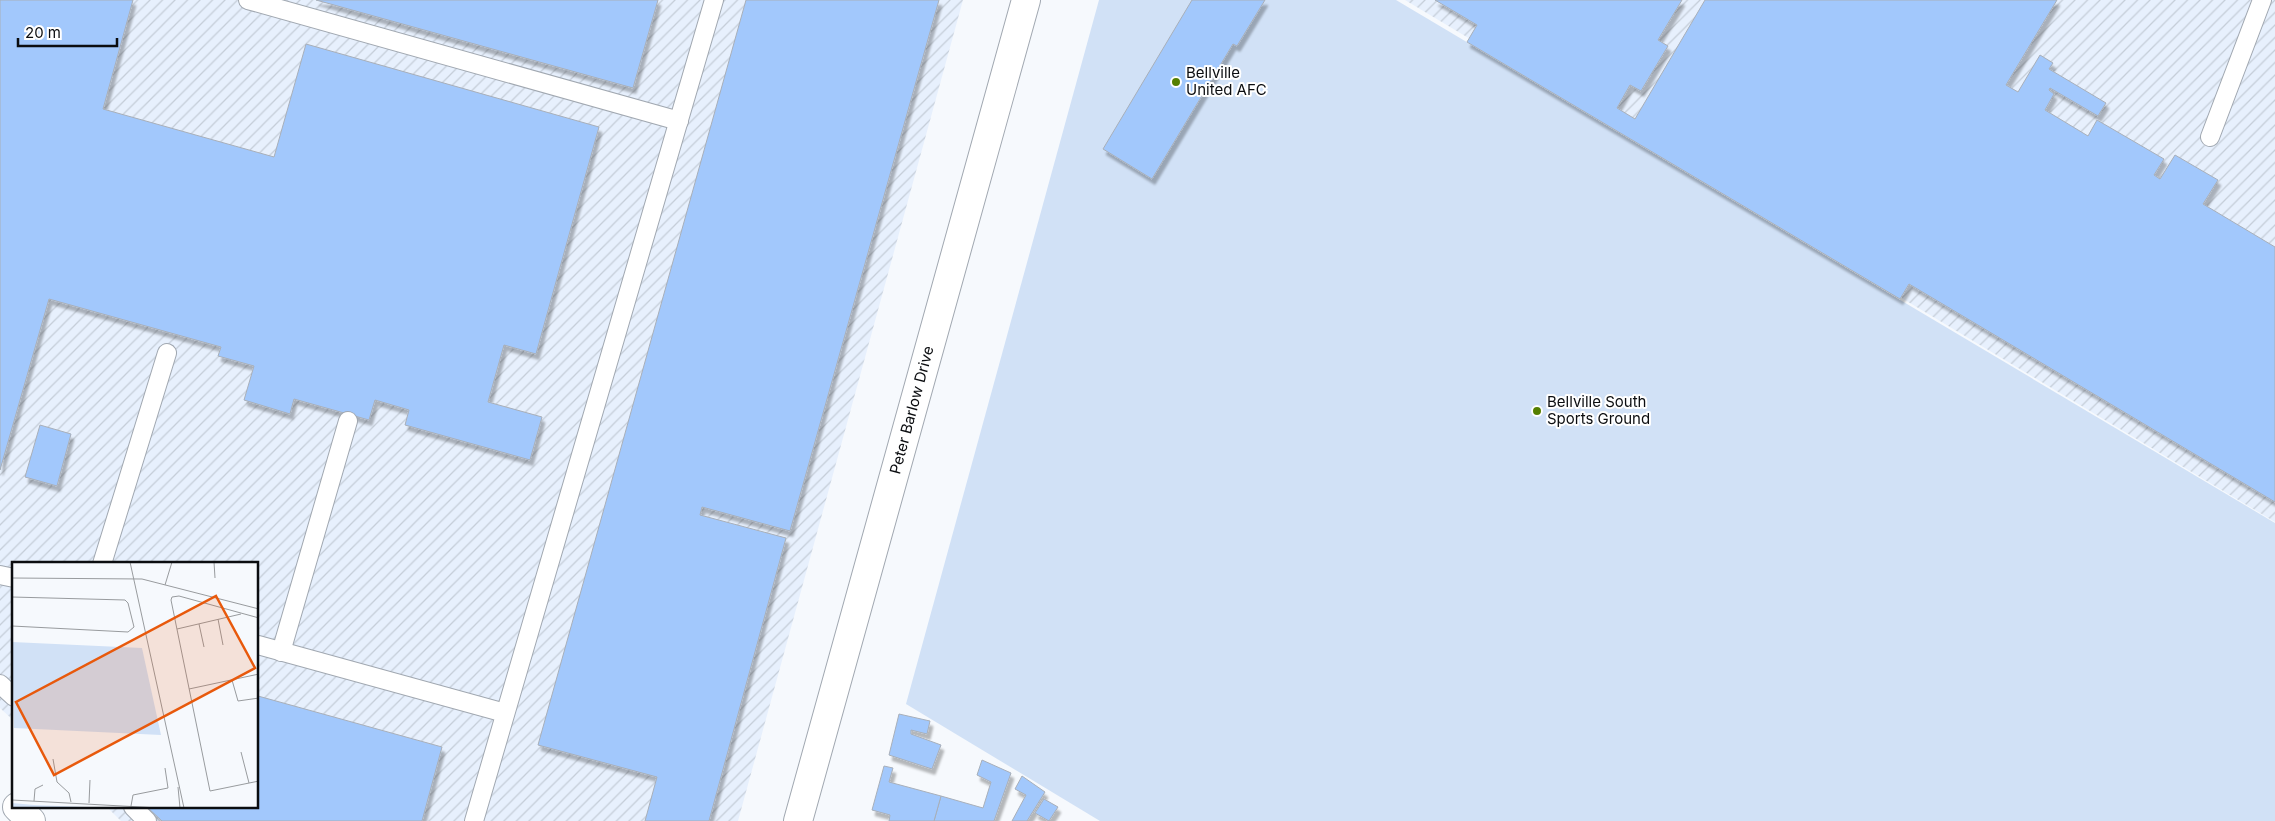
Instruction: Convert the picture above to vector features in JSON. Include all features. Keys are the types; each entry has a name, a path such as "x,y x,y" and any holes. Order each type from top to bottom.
{"street":[{"name":"Peter Barlow Drive","path":"798,821 1026,0"},
{"path":"0,792 12,803"},
{"path":"17,808 31,821"}],"lane":[{"path":"251,0 679,121"},
{"path":"474,821 714,0"},
{"path":"2210,138 2262,0"},
{"path":"103,562 167,353"},
{"path":"281,652 348,421"},
{"path":"259,645 505,713"},
{"path":"0,684 12,694"},
{"path":"133,808 147,821"}],"shaded area":[{"path":"0,0 963,0 738,821 121,821 108,808 259,808 259,562 12,562 12,719 0,708"},
{"name":"Bellville South Sports Ground","path":"1099,0 1396,0 2275,523 2275,821 1100,821 906,704"},
{"path":"1405,0 2275,0 2275,522"}],"building":[{"path":"0,0 133,0 103,109 274,157 306,44 599,127 536,354 504,345 488,402 542,417 530,460 405,425 409,410 375,400 369,420 294,399 290,414 244,400 254,366 218,356 221,347 49,299 0,470"},
{"path":"316,0 658,0 633,88"},
{"path":"746,0 939,0 790,531 702,507 700,515 786,538 709,821 645,821 657,777 538,745"},
{"name":"Bellville United AFC","path":"1192,0 1265,0 1237,46 1233,44 1152,179 1103,149"},
{"path":"1435,0 1682,0 1658,40 1668,46 1641,91 1630,85 1617,108 1635,119 1705,0 2057,0 2006,85 2018,92 2040,55 2053,63 2049,69 2106,103 2098,116 2050,88 2049,90 2054,94 2045,110 2088,136 2097,120 2164,159 2154,175 2160,179 2175,155 2218,180 2203,204 2275,247 2275,502 1909,284 1900,299 1467,42 1477,25"},
{"path":"40,425 71,434 57,486 25,477"},
{"path":"259,696 442,747 422,821 162,821 148,808 259,808"},
{"path":"899,714 930,721 927,734 911,730 911,734 941,745 932,769 889,755"},
{"path":"982,760 1011,773 994,821 934,821 941,796 983,808 991,782 977,775"},
{"path":"884,766 893,768 889,782 941,796 934,821 889,821 890,815 872,810"},
{"path":"1022,776 1045,792 1027,821 1012,821 1026,795 1015,789"},
{"path":"1044,799 1058,807 1049,821 1035,813"}],"place":[{"name":"Bellville United AFC","path":"1176,82"},
{"name":"Bellville South Sports Ground","path":"1537,411"}]}
